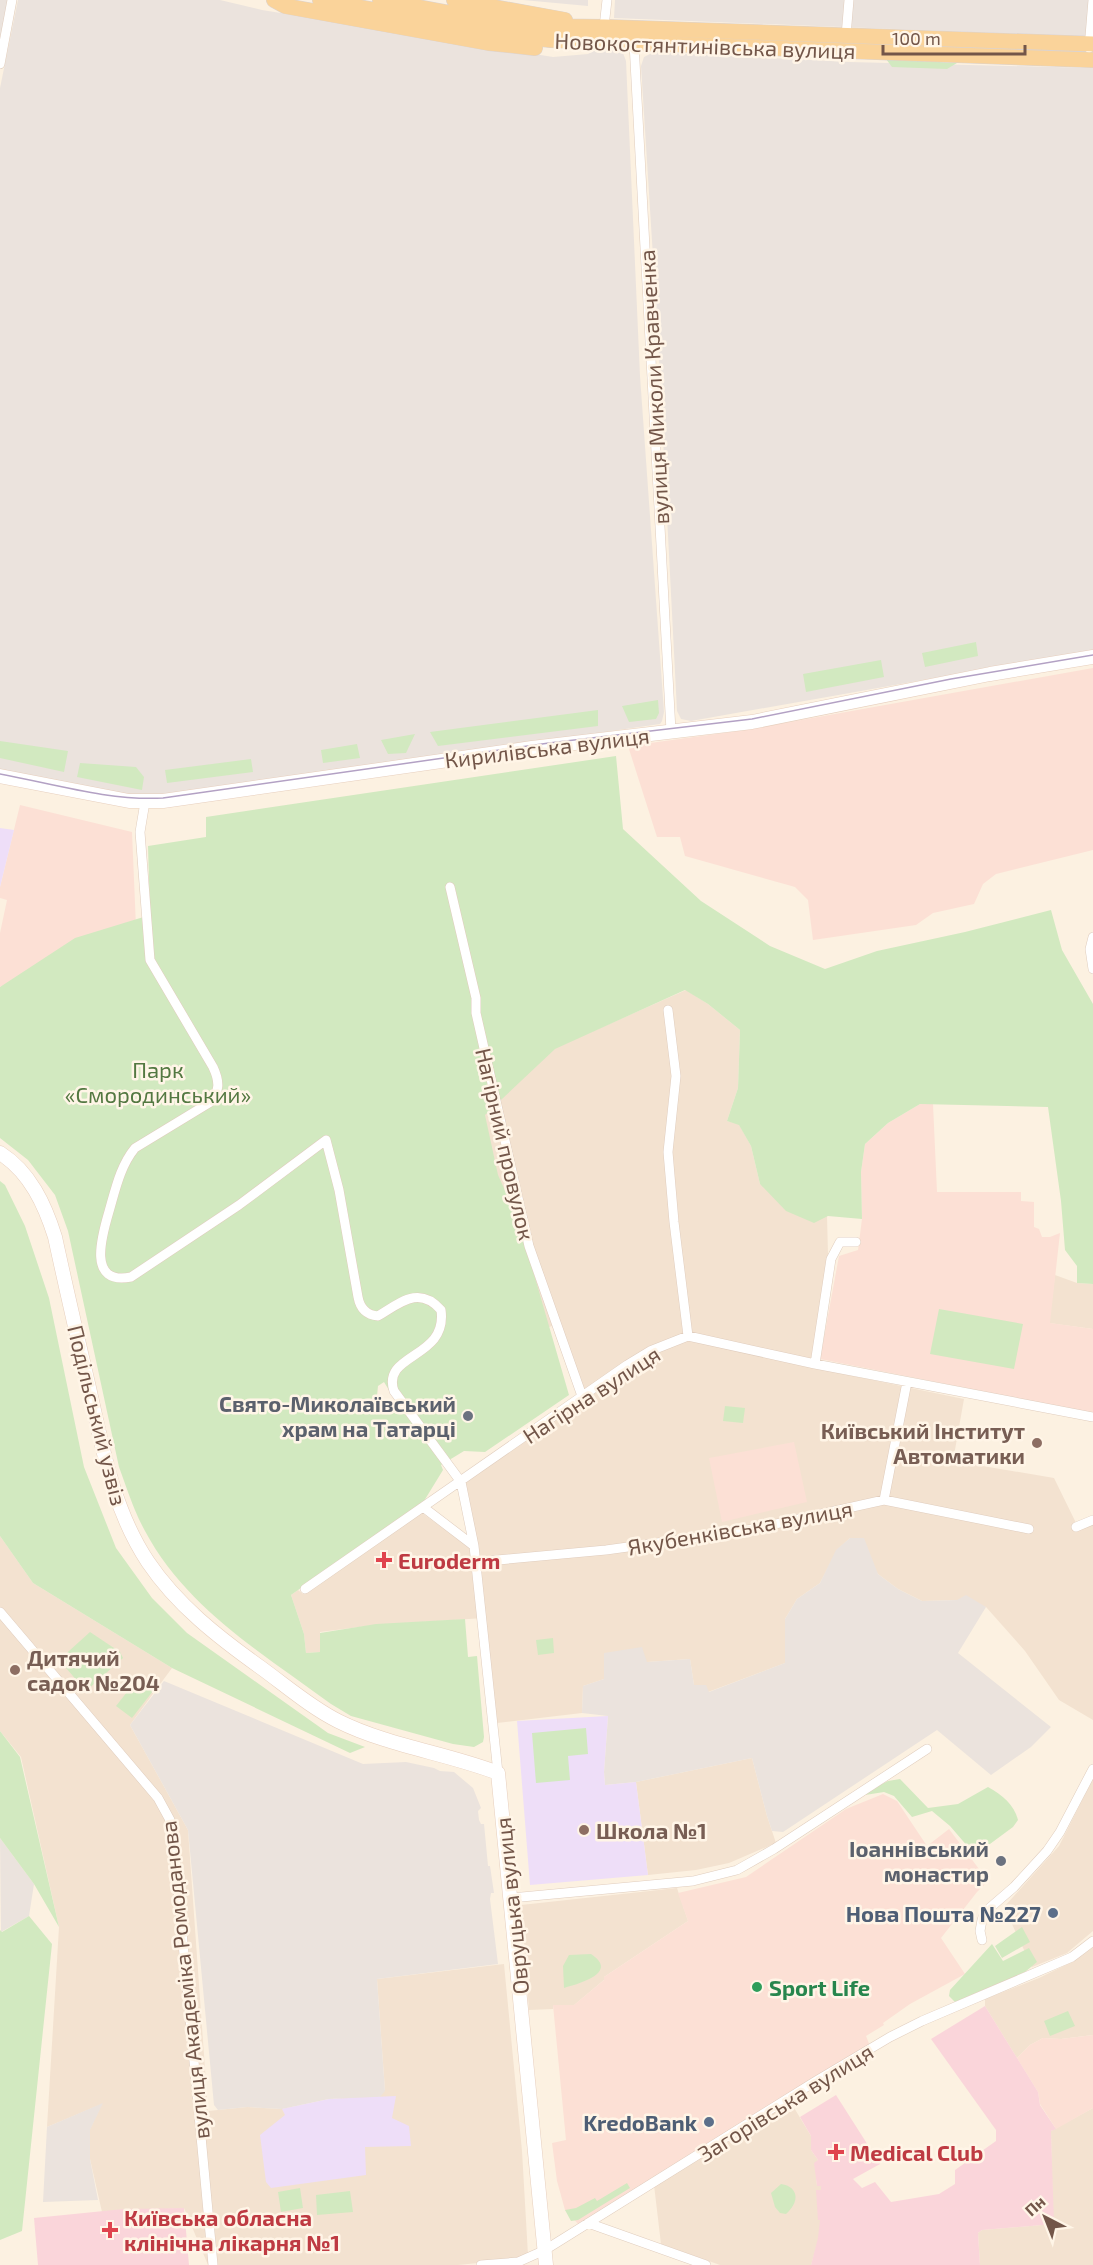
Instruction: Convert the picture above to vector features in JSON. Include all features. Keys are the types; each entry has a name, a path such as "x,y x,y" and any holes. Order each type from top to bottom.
{"main road":[{"path":"274,0 285,6 514,47 555,49 577,46 589,34 565,20 454,0"},
{"name":"Новокостянтинівська вулиця","path":"320,0 406,11 514,36 589,34 634,43 1091,52"},
{"name":"Новокостянтинівська вулиця","path":"380,0 406,11"},
{"name":"Новокостянтинівська вулиця","path":"589,34 604,27 846,36 1091,52"}],"street":[{"path":"0,64 12,0"},
{"path":"604,27 607,0"},
{"path":"846,36 849,0"},
{"path":"1091,52 1093,0"},
{"name":"вулиця Миколи Кравченка","path":"634,43 671,731"},
{"name":"Кирилівська вулиця","path":"0,776 145,802 543,746 752,722 990,674 1093,657"},
{"path":"145,802 140,832 150,960 213,1067 218,1077 219,1087 209,1103 135,1148 127,1158 115,1190 100,1245 103,1266 110,1275 120,1279 131,1276 185,1242 326,1140 339,1190 362,1309 370,1315 378,1316 400,1302 416,1297 428,1298 441,1310 443,1322 438,1335 429,1346 398,1367 392,1376 391,1383 394,1391 461,1482"},
{"name":"Нагірний провулок","path":"450,887 529,1246 582,1396"},
{"path":"1093,937 1090,949 1093,969"},
{"path":"668,1010 676,1076 668,1152 688,1336"},
{"name":"Подільський узвіз","path":"0,1154 22,1172 47,1212 55,1237 105,1461 117,1500 133,1536 167,1587 202,1623 258,1666 336,1720 379,1737 469,1762 498,1773"},
{"path":"814,1364 831,1259 840,1242 856,1242"},
{"name":"Нагірна вулиця","path":"304,1589 650,1351 688,1336 814,1364 1093,1417"},
{"name":"Якубенківська вулиця","path":"476,1562 606,1550 705,1537 753,1529 884,1500 907,1382"},
{"name":"Овруцька вулиця","path":"461,1482 476,1562 546,2265"},
{"path":"884,1500 1029,1529"},
{"path":"423,1507 474,1546"},
{"path":"1076,1527 1093,1520"},
{"name":"вулиця Академіка Ромоданова","path":"0,1612 158,1798 170,1820 196,2068 213,2265"},
{"path":"511,1898 693,1881 737,1870 764,1856 927,1749"},
{"path":"982,1940 980,1931 985,1912 1014,1887 1047,1851 1060,1832 1093,1769"},
{"name":"Загорівська вулиця","path":"481,2265 518,2262 545,2250 890,2037 1072,1957 1093,1941"},
{"path":"588,2223 706,2265"}],"shaded area":[{"path":"0,0 8,0 0,38"},
{"path":"18,0 220,0 262,10 553,57 588,54 610,47 618,48 623,53 626,61 640,376 664,712 660,724 167,795 127,795 0,769 0,88"},
{"path":"523,0 588,0 588,6"},
{"path":"615,0 1093,0 1093,37 614,18"},
{"path":"654,52 849,62 1093,68 1093,650 691,721 681,719 677,711 657,320 641,66 644,57"},
{"path":"1093,668 1093,850 996,874 983,884 974,904 933,913 916,925 813,940 808,900 795,887 685,856 680,837 657,837 628,746 745,730"},
{"path":"20,805 132,832 136,927 0,987 0,933 7,900 0,898 0,887"},
{"path":"0,828 14,830 0,887"},
{"path":"686,990 708,1004 740,1030 738,1088 727,1121 739,1124 751,1146 760,1184 827,1216 828,1254 811,1360 814,1368 964,1399 953,1461 1054,1478 1079,1529 1093,1524 1093,1720 1059,1700 1025,1651 986,1607 957,1600 922,1601 898,1589 878,1574 850,1538 837,1550 820,1583 797,1599 785,1619 785,1663 708,1692 694,1685 690,1659 647,1662 604,1653 604,1679 583,1686 582,1713 497,1723 484,1618 375,1625 320,1632 320,1652 306,1653 304,1634 291,1595 298,1590 303,1594 422,1513 470,1548 465,1483 576,1403 577,1394 552,1326 494,1346 330,1138 555,1048"},
{"path":"920,1104 933,1104 937,1192 1021,1192 1021,1201 1034,1202 1034,1227 1039,1229 1042,1237 1060,1233 1050,1323 1093,1329 1093,1413 820,1359 839,1256 858,1250 862,1219 861,1172 865,1144 888,1123"},
{"path":"1055,1275 1077,1283 1093,1284 1093,1329 1049,1323"},
{"path":"794,1442 807,1502 722,1522 709,1458"},
{"path":"0,1536 33,1583 172,1668 130,1725 188,1830 208,2111 247,2107 282,2109 385,2090 377,1979 504,1964 522,2151 528,2255 517,2259 458,2265 208,2265 184,2208 102,2212 90,2159 90,2129 102,2104 47,2127 59,1927 21,1757 0,1731"},
{"path":"850,1538 864,1538 878,1574 898,1589 922,1601 957,1600 966,1595 986,1607 958,1653 1051,1727 1031,1747 991,1775 937,1730 783,1832 772,1831 752,1758 636,1782 605,1785 608,1716 582,1713 583,1686 604,1679 604,1653 642,1647 647,1662 690,1659 694,1685 706,1685 709,1692 785,1663 785,1619 797,1599 820,1583 836,1550"},
{"path":"164,1681 363,1764 406,1762 440,1771 454,1772 473,1788 481,1808 478,1811 479,1820 481,1824 484,1824 488,1866 490,1866 494,1893 491,1893 490,1899 498,1964 377,1979 385,2091 380,2097 329,2099 282,2109 247,2107 218,2110 214,2105 188,1830 130,1725"},
{"name":"Школа №1","path":"608,1716 605,1785 636,1782 648,1875 530,1885 517,1721"},
{"path":"752,1758 776,1843 729,1863 696,1870 648,1875 636,1782"},
{"path":"1093,1779 1093,1931 1067,1953 1032,1967 1004,1907 1059,1846"},
{"path":"883,1794 897,1801 927,1846 949,1829 988,1881 941,1938 965,1974 910,2004 883,2023 884,2025 866,2036 870,2046 579,2225 565,2210 557,2181 552,2143 566,2140 553,2005 574,2005 604,1980 604,1977 688,1921 678,1893 746,1877 846,1809"},
{"path":"0,1838 34,1884 29,1916 1,1932"},
{"path":"677,1888 688,1921 604,1977 605,1979 573,2006 553,2006 553,2009 529,2010 521,1905"},
{"path":"1093,1945 1093,2035 1061,2039 1043,2038 1030,2045 1017,2058 985,2006 985,1999 1039,1978 1072,1962"},
{"path":"985,2006 1038,2092 1040,2105 1056,2129 1051,2131 1054,2224 982,2230 978,2233 980,2265 811,2265 820,2220 818,2220 816,2190 821,2190 821,2186 817,2186 814,2163 818,2160 811,2150 811,2136 800,2117 836,2095 880,2164 853,2179 862,2188 875,2182 891,2202 939,2194 955,2184 955,2170 996,2141 996,2130 931,2039"},
{"path":"1093,2035 1093,2108 1056,2129 1040,2104 1038,2092 1017,2058 1030,2045 1043,2038 1061,2039"},
{"path":"396,2096 392,2118 409,2126 411,2146 365,2147 366,2175 271,2188 266,2182 260,2135 285,2115 282,2109 329,2099"},
{"path":"790,2101 811,2136 811,2150 818,2160 816,2176 817,2186 821,2186 821,2190 817,2190 819,2220 821,2220 819,2238 811,2265 720,2265 661,2244 654,2185"},
{"path":"103,2103 90,2130 90,2159 98,2200 43,2202 47,2127"},
{"path":"1093,2108 1093,2265 980,2265 978,2233 982,2230 1053,2224 1051,2131"},
{"name":"Київська обласна клінічна лікарня №1","path":"184,2208 189,2265 38,2265 34,2218 124,2209"}],"green space":[{"path":"886,59 957,63 947,69 892,67"},
{"path":"976,642 978,656 925,667 922,653"},
{"path":"881,660 884,677 806,692 803,674"},
{"path":"658,700 659,713 656,719 629,722 622,706"},
{"path":"598,710 598,726 438,746 430,732"},
{"path":"415,734 406,753 388,754 381,740"},
{"path":"0,741 68,751 64,772 0,758"},
{"path":"357,744 360,758 323,763 321,750"},
{"name":"Парк «Смородинський»","path":"616,756 623,829 701,901 770,946 825,969 877,951 1051,910 1062,950 1093,1004 1093,1284 1077,1283 1077,1266 1065,1250 1061,1201 1048,1107 920,1104 888,1123 865,1144 861,1172 862,1219 828,1216 814,1223 786,1211 760,1184 751,1146 739,1125 727,1121 738,1088 740,1030 708,1004 685,990 555,1049 485,1115 498,1175 518,1219 569,1395 485,1452 464,1451 441,1465 443,1470 424,1501 291,1595 304,1634 306,1653 320,1652 320,1633 376,1624 465,1619 468,1657 477,1656 483,1742 474,1747 453,1744 351,1716 331,1704 228,1628 182,1583 162,1558 145,1531 119,1467 68,1231 55,1195 28,1160 0,1138 0,987 75,938 150,915 148,846 206,837 206,817","holes":["384,1382 398,1405 375,1411 371,1406 377,1396 378,1386"]},
{"path":"251,759 253,772 167,783 165,770"},
{"path":"80,763 136,767 144,777 142,790 77,777"},
{"path":"0,1181 5,1185 25,1226 49,1298 84,1467 116,1548 152,1598 187,1633 328,1733 365,1747 350,1753 172,1668 33,1583 0,1536"},
{"path":"939,1309 1023,1324 1014,1369 930,1354"},
{"path":"725,1406 745,1408 743,1423 723,1421"},
{"path":"90,1632 120,1652 123,1658 86,1691 59,1660"},
{"path":"553,1638 554,1653 538,1655 536,1640"},
{"path":"138,1678 153,1691 132,1718 116,1706"},
{"path":"586,1728 588,1754 568,1756 570,1780 536,1783 532,1733"},
{"path":"0,1731 20,1757 59,1927 34,1884 0,1838"},
{"path":"900,1779 928,1808 958,1804 988,1787 1007,1800 1018,1820 1013,1827 975,1855 950,1826 932,1811 912,1817 894,1796 884,1792 865,1795 866,1792 888,1781"},
{"path":"29,1916 52,1944 22,2231 0,2240 0,1930 2,1932"},
{"path":"1022,1927 1030,1942 1002,1958 995,1946"},
{"path":"992,1944 1003,1961 1029,1948 1037,1962 1025,1972 955,2002 949,1996 950,1990"},
{"path":"591,1954 599,1961 601,1967 599,1972 594,1977 564,1988 563,1966 569,1955"},
{"path":"1068,2011 1075,2026 1050,2036 1044,2021"},
{"path":"627,2183 630,2188 578,2220 571,2221 565,2210 576,2208 595,2198 597,2201"},
{"path":"781,2184 792,2188 795,2196 793,2205 786,2214 780,2213 775,2207 771,2193"},
{"path":"300,2188 303,2208 281,2212 278,2192"},
{"path":"350,2191 353,2212 317,2215 316,2195"}],"tram line":[{"path":"0,774 122,797 163,798 549,743 752,719 951,679 1093,655"}],"place":[{"name":"Свято-Миколаївський храм на Татарці","path":"468,1416"},
{"name":"Київський Інститут Автоматики","path":"1037,1443"},
{"name":"Euroderm","path":"384,1560"},
{"name":"Дитячий садок №204","path":"15,1670"},
{"name":"Школа №1","path":"584,1830"},
{"name":"Іоаннівський монастир","path":"1001,1861"},
{"name":"Нова Пошта №227","path":"1053,1913"},
{"name":"Sport Life","path":"757,1987"},
{"name":"KredoBank","path":"709,2122"},
{"name":"Medical Club","path":"836,2152"},
{"name":"Київська обласна клінічна лікарня №1","path":"110,2230"}]}
